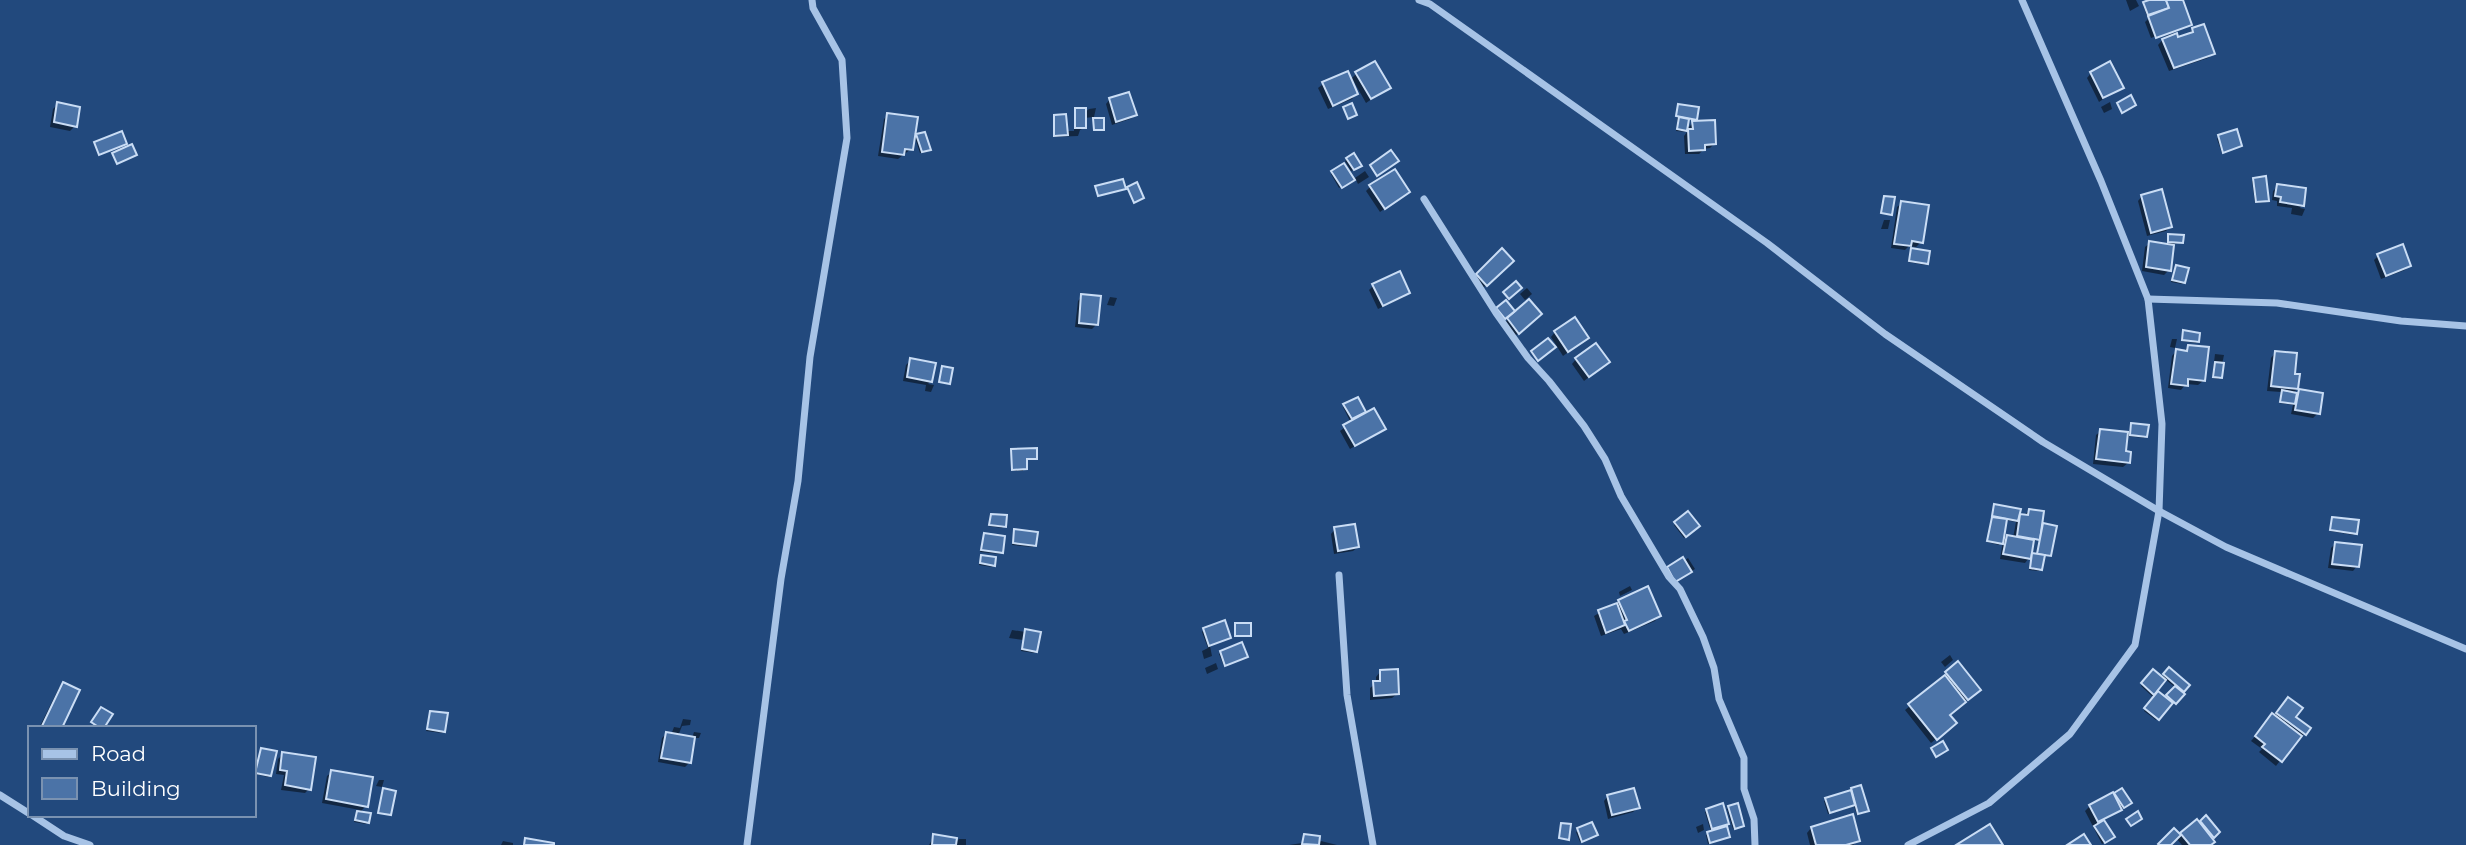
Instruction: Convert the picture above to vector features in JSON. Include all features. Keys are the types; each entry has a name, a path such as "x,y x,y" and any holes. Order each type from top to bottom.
{"street":[{"path":"747,845 781,579 798,481 810,357 847,138 842,60 813,8 812,0"},
{"path":"1419,0 1430,4 1767,243 1885,334 2043,442 2159,511 2226,547 2466,649"},
{"path":"1908,845 1989,803 2070,734 2135,645 2159,511 2162,424 2148,299 2101,181 2022,0"},
{"path":"1424,198 1496,313 1528,358 1584,426 1605,459 1621,496 1669,577 1686,600 1714,668 1719,699 1744,758 1744,789 1754,818 1755,845"},
{"path":"2148,299 2277,303 2401,321 2466,327"},
{"path":"1339,575 1347,695 1373,845"},
{"path":"0,795 28,812"},
{"path":"36,817 64,836 90,845"},
{"path":"60,845 64,836"}],"building":[{"path":"2166,0 2169,8 2148,15 2143,2"},
{"path":"2166,0 2183,0 2192,25 2156,38 2148,16 2169,8"},
{"path":"2204,24 2215,54 2174,68 2162,39 2177,33 2178,37 2193,32 2192,28"},
{"path":"1375,61 1391,88 1371,99 1355,72"},
{"path":"2110,61 2124,88 2103,98 2090,72"},
{"path":"1348,71 1358,94 1333,106 1322,82"},
{"path":"1129,92 1137,115 1116,122 1109,98"},
{"path":"2131,95 2136,105 2122,113 2117,103"},
{"path":"57,102 80,107 77,127 54,122"},
{"path":"1352,103 1357,115 1348,119 1343,107"},
{"path":"1678,104 1699,107 1697,120 1676,116"},
{"path":"1075,108 1086,108 1086,128 1075,128"},
{"path":"887,113 918,117 913,150 905,149 904,155 882,152"},
{"path":"1066,114 1068,135 1054,136 1054,115"},
{"path":"1679,117 1689,119 1687,131 1677,129"},
{"path":"1093,118 1104,118 1104,130 1094,130"},
{"path":"1715,120 1716,144 1705,145 1705,150 1689,151 1688,129 1693,129 1692,121"},
{"path":"2237,129 2242,146 2223,153 2218,135"},
{"path":"122,131 127,144 99,155 94,142"},
{"path":"925,132 931,150 922,152 916,134"},
{"path":"132,144 137,155 117,164 112,153"},
{"path":"1391,150 1399,161 1377,176 1370,165"},
{"path":"1354,153 1362,166 1354,170 1346,158"},
{"path":"1344,163 1355,180 1342,188 1331,171"},
{"path":"1395,169 1410,192 1385,209 1369,185"},
{"path":"2266,176 2269,201 2256,202 2253,178"},
{"path":"1123,179 1126,189 1098,196 1095,186"},
{"path":"1137,182 1144,198 1134,203 1127,187"},
{"path":"2277,184 2306,188 2304,206 2280,202 2281,197 2275,196"},
{"path":"2162,189 2172,227 2151,233 2141,195"},
{"path":"1884,196 1895,197 1892,215 1881,213"},
{"path":"1901,201 1929,205 1923,243 1912,241 1911,246 1894,244"},
{"path":"2168,234 2184,235 2183,243 2168,242"},
{"path":"2149,241 2174,245 2171,271 2146,267"},
{"path":"2403,244 2411,266 2386,276 2377,254"},
{"path":"1502,248 1514,261 1487,286 1476,274"},
{"path":"1911,248 1930,251 1928,264 1909,261"},
{"path":"2176,265 2189,268 2185,283 2172,280"},
{"path":"1400,271 1410,293 1383,306 1372,284"},
{"path":"1516,281 1522,288 1509,299 1503,292"},
{"path":"1081,294 1101,296 1098,325 1079,323"},
{"path":"1529,299 1542,314 1519,334 1507,318"},
{"path":"1506,300 1515,311 1505,319 1496,308"},
{"path":"1575,317 1589,338 1568,352 1554,331"},
{"path":"2183,330 2200,333 2199,342 2182,340"},
{"path":"1548,338 1556,347 1538,361 1531,351"},
{"path":"1596,343 1610,362 1589,377 1575,358"},
{"path":"2188,345 2209,347 2205,381 2188,379 2188,386 2171,384 2176,349 2187,351"},
{"path":"2275,351 2297,353 2295,374 2300,374 2298,389 2271,386"},
{"path":"910,358 936,363 932,382 907,377"},
{"path":"2215,362 2224,363 2222,378 2213,377"},
{"path":"942,366 953,368 950,384 939,382"},
{"path":"2299,389 2323,393 2320,414 2295,410"},
{"path":"2282,390 2297,393 2295,404 2280,402"},
{"path":"1358,397 1366,412 1352,419 1343,404"},
{"path":"1374,408 1386,429 1355,446 1343,425"},
{"path":"2131,423 2149,425 2147,437 2130,435"},
{"path":"2100,429 2128,432 2126,451 2131,452 2130,463 2096,459"},
{"path":"1037,448 1037,459 1027,459 1027,469 1012,470 1011,449"},
{"path":"1994,504 2021,509 2018,521 1992,516"},
{"path":"2029,509 2044,511 2040,540 2017,536 2020,514 2028,515"},
{"path":"1688,511 1700,526 1686,537 1674,522"},
{"path":"991,514 1007,515 1006,527 989,525"},
{"path":"1992,517 2007,519 2003,544 1987,541"},
{"path":"2332,517 2359,520 2357,534 2330,530"},
{"path":"2043,523 2057,526 2051,556 2037,554"},
{"path":"1355,524 1359,547 1338,551 1334,527"},
{"path":"1014,529 1038,532 1036,546 1013,543"},
{"path":"984,533 1005,536 1003,553 981,550"},
{"path":"2007,535 2034,540 2031,559 2003,554"},
{"path":"2335,542 2362,545 2359,567 2332,564"},
{"path":"2032,553 2045,555 2042,570 2030,568"},
{"path":"981,555 996,557 995,566 980,563"},
{"path":"1683,557 1692,572 1675,582 1667,567"},
{"path":"1648,586 1661,616 1629,631 1618,600"},
{"path":"1617,603 1625,625 1606,633 1598,610"},
{"path":"1225,620 1231,638 1209,646 1203,628"},
{"path":"1235,623 1251,623 1251,636 1235,636"},
{"path":"1025,629 1041,632 1037,652 1022,649"},
{"path":"1242,642 1248,657 1225,666 1220,651"},
{"path":"1958,661 1981,690 1968,700 1945,672"},
{"path":"2169,667 2190,685 2184,692 2163,674"},
{"path":"1398,669 1399,694 1374,696 1373,681 1380,681 1380,670"},
{"path":"2153,669 2166,680 2154,695 2141,683"},
{"path":"1945,675 1966,702 1950,715 1957,723 1937,740 1908,704"},
{"path":"63,682 80,690 63,726 42,726"},
{"path":"2175,686 2185,694 2176,704 2166,695"},
{"path":"2158,691 2173,703 2159,720 2144,708"},
{"path":"2288,697 2303,708 2296,717 2311,728 2306,735 2276,713"},
{"path":"101,707 113,714 105,726 97,726 91,722"},
{"path":"430,711 448,713 445,732 427,729"},
{"path":"2272,713 2302,736 2282,762 2262,747 2265,744 2255,736"},
{"path":"666,732 695,737 691,763 661,758"},
{"path":"1943,741 1948,750 1936,757 1931,748"},
{"path":"261,748 277,751 271,776 256,773"},
{"path":"282,752 316,757 311,790 285,785 287,771 280,770"},
{"path":"331,770 373,777 368,807 326,799"},
{"path":"1861,785 1869,811 1858,814 1851,788"},
{"path":"383,788 396,791 391,815 378,813"},
{"path":"1634,788 1640,808 1612,815 1607,795"},
{"path":"2122,788 2132,803 2124,808 2114,793"},
{"path":"1851,790 1855,805 1830,813 1825,798"},
{"path":"2113,792 2122,810 2098,822 2089,805"},
{"path":"1723,803 1729,824 1712,829 1706,809"},
{"path":"1738,803 1744,826 1735,829 1728,806"},
{"path":"357,811 371,813 369,823 355,820"},
{"path":"2138,811 2142,819 2131,826 2126,819"},
{"path":"1853,814 1860,841 1846,845 1816,845 1811,827"},
{"path":"2206,815 2220,832 2214,838 2200,821"},
{"path":"2197,819 2215,842 2211,845 2190,845 2180,833"},
{"path":"2104,820 2115,837 2105,843 2094,826"},
{"path":"1592,822 1598,835 1582,842 1577,828"},
{"path":"1561,823 1571,824 1569,840 1559,838"},
{"path":"1990,824 2003,845 1956,845"},
{"path":"1727,826 1730,837 1710,843 1707,832"},
{"path":"2174,828 2181,835 2171,845 2159,845 2158,844"},
{"path":"933,834 957,838 956,845 932,845"},
{"path":"1304,834 1320,836 1319,845 1302,844"},
{"path":"2084,834 2091,845 2067,845"},
{"path":"525,838 554,843 554,845 524,845"}]}
